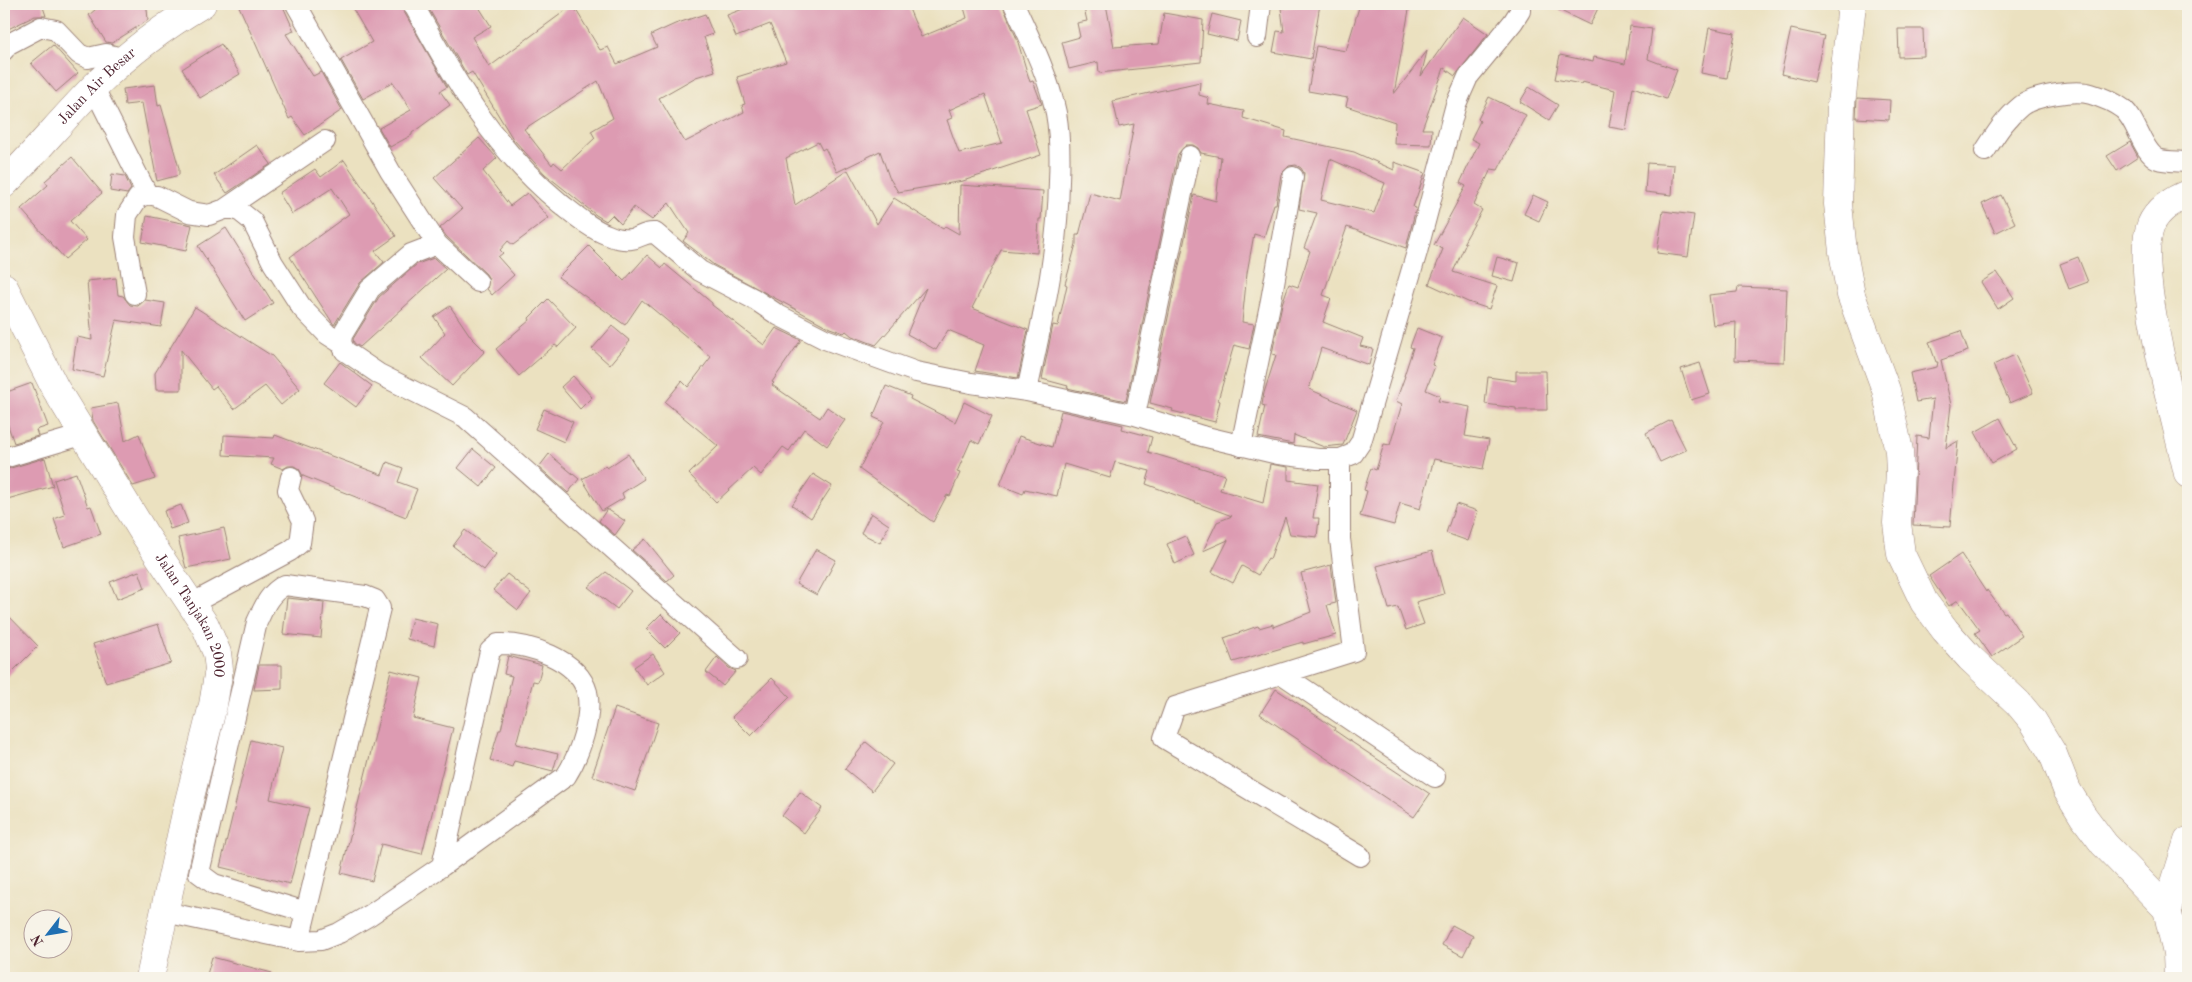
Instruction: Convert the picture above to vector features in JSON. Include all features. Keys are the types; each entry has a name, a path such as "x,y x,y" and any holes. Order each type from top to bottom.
{"street":[{"name":"Jalan Air Besar","path":"4,184 94,88 125,59 171,23 202,4"},
{"path":"296,4 390,171 436,244 478,282"},
{"path":"413,4 464,94 501,146 544,189 595,229 609,236 631,239 646,232 655,233 700,271 754,299 778,315 825,339 856,352 916,372 971,383 1027,391 1135,415 1240,446 1278,454 1318,459 1340,459 1353,454 1361,442 1417,252 1456,104 1468,77 1513,22 1520,11 1520,4"},
{"path":"1014,4 1040,59 1049,89 1056,115 1060,158 1054,252 1041,334 1027,391"},
{"path":"1257,37 1261,4"},
{"path":"1852,4 1841,105 1838,204 1843,252 1851,294 1886,390 1899,451 1900,472 1897,524 1901,554 1924,602 1946,630 1970,658 2018,703 2033,721 2053,754 2067,790 2083,816 2104,844 2167,909"},
{"path":"4,50 7,45 41,27 56,30 79,54 88,58 106,54 125,59"},
{"path":"94,88 147,194"},
{"path":"1985,151 2004,121 2022,104 2046,96 2072,93 2091,94 2124,109 2148,149 2156,158 2188,162"},
{"path":"135,294 125,238 127,215 138,198 147,194 156,196 189,212 208,214 225,208 325,141"},
{"path":"1135,415 1190,156"},
{"path":"1240,446 1293,177"},
{"path":"2188,194 2165,207 2151,224 2147,269 2155,328 2188,474"},
{"path":"225,208 237,208 252,221 273,263 302,308 327,334 341,344 345,351 379,374 465,416 737,659"},
{"path":"341,344 342,335 370,289 411,254 436,244"},
{"name":"Jalan Tanjakan 2000","path":"4,287 31,344 82,434 212,638 219,669 213,705 186,813 150,978"},
{"path":"4,458 82,434"},
{"path":"1340,459 1340,539 1354,651 1176,707 1164,738 1360,856"},
{"path":"191,604 290,552 300,543 303,521 288,490 291,477"},
{"path":"299,941 380,608 375,600 365,596 285,586 276,590 268,599 257,622 199,873 214,884 306,912"},
{"path":"165,912 299,941 320,940 339,933 370,915 442,866 566,776 572,767 589,712 587,691 579,676 561,662 534,648 513,644 498,644 490,651 442,866"},
{"path":"1282,674 1435,777"},
{"path":"2178,978 2177,954 2167,909 2188,841"}],"building":[{"path":"4,4 42,4 46,16 35,16 4,31"},
{"path":"102,4 144,4 147,9 148,20 112,43 106,42 89,15"},
{"path":"238,4 282,4 294,31 286,34 313,76 321,72 342,110 305,135 292,117 289,119"},
{"path":"350,4 401,4 447,87 440,91 450,105 412,133 412,135 390,147 379,128 411,110 393,82 363,99 341,60 372,42"},
{"path":"426,4 477,4 491,26 472,37 489,67 573,5 600,50 608,47 617,64 657,47 651,35 675,24 705,14 713,34 704,37 715,71 696,77 659,98 685,142 744,112 742,105 745,104 737,77 786,62 770,24 736,37 727,15 751,6 752,8 764,4 907,4 921,37 967,18 963,4 1002,4 1017,39 1030,82 1033,81 1042,104 1026,109 1041,155 963,181 898,192 889,177 880,151 837,172 825,148 822,150 818,142 786,158 795,205 848,170 877,224 894,198 943,229 945,226 959,234 960,185 1043,191 1037,253 1001,250 972,308 1028,330 1018,378 975,371 984,345 948,330 936,350 907,334 926,288 876,345 852,336 846,331 844,333 830,328 714,265 683,241 689,233 669,203 652,220 634,207 621,224 612,215 606,221 545,174 513,139 472,72 467,75","holes":["598,81 613,118 591,131 595,138 562,169 554,162 552,165 524,129","985,94 1002,143 959,153 947,120 952,118 949,110"]},
{"path":"1083,4 1106,4 1114,47 1159,44 1164,13 1203,20 1201,62 1099,73 1098,62 1069,69 1062,42 1080,37 1077,23 1087,21"},
{"path":"1320,4 1311,59 1273,52 1277,31 1284,32 1281,8"},
{"path":"1360,4 1410,4 1394,94 1427,51 1421,76 1463,17 1488,34 1455,76 1444,68 1422,129 1432,129 1431,145 1394,144 1395,122 1346,106 1348,98 1308,91 1316,46 1346,51"},
{"path":"1546,4 1600,4 1590,25"},
{"path":"1212,14 1241,21 1237,41 1207,34"},
{"path":"1630,26 1652,29 1648,59 1677,70 1666,99 1633,87 1626,130 1609,127 1615,90 1582,82 1581,84 1555,79 1560,55 1593,62 1594,57 1625,64"},
{"path":"1709,28 1735,33 1727,78 1701,73"},
{"path":"1791,29 1824,36 1814,82 1781,74"},
{"path":"1898,29 1923,29 1924,56 1899,57"},
{"path":"221,44 240,74 200,98 182,69"},
{"path":"53,45 78,73 56,92 31,63"},
{"path":"1200,82 1199,95 1209,98 1208,104 1244,111 1243,118 1286,131 1285,137 1354,152 1394,170 1394,162 1425,173 1413,207 1416,208 1406,248 1347,227 1323,295 1331,298 1323,322 1363,338 1360,346 1373,349 1369,365 1321,348 1309,389 1357,410 1343,445 1324,447 1294,435 1293,444 1258,437 1265,406 1262,405 1264,393 1276,355 1272,354 1282,304 1289,284 1298,287 1310,251 1304,248 1317,213 1299,209 1304,173 1296,165 1289,166 1281,174 1276,204 1274,204 1264,237 1254,234 1247,273 1242,322 1254,324 1249,349 1234,345 1218,400 1220,401 1215,422 1172,411 1173,409 1150,403 1194,195 1216,201 1221,157 1201,153 1193,145 1186,145 1178,154 1126,401 1067,388 1068,386 1042,379 1053,325 1058,326 1067,285 1065,284 1076,244 1076,235 1079,235 1090,193 1120,201 1134,124 1119,127 1113,101","holes":["1330,159 1385,183 1374,213 1321,200"]},
{"path":"155,85 158,106 161,105 179,168 179,175 157,181 142,103 125,105 123,89"},
{"path":"1529,87 1558,105 1549,120 1520,102"},
{"path":"1489,97 1526,115 1498,170 1491,169 1474,205 1482,210 1464,242 1466,243 1453,272 1497,286 1489,309 1468,302 1429,284 1443,249 1434,245 1466,186 1460,183 1479,143 1471,139"},
{"path":"1857,98 1890,100 1889,120 1856,118"},
{"path":"479,138 497,158 483,171 510,206 527,193 549,218 513,245 508,241 500,250 503,253 498,257 514,275 492,295 487,289 489,279 486,274 440,228 462,209 434,178"},
{"path":"2130,142 2138,157 2117,171 2107,156"},
{"path":"257,145 271,164 227,193 214,175"},
{"path":"72,157 102,193 70,221 87,240 65,259 21,209 48,185 45,181"},
{"path":"344,160 396,236 375,251 384,262 360,283 334,325 290,257 349,214 332,188 292,214 279,193 315,169 321,177"},
{"path":"1647,163 1674,165 1672,195 1645,192"},
{"path":"112,174 125,176 131,189 127,194 110,191"},
{"path":"1533,195 1548,202 1539,221 1524,214"},
{"path":"2001,195 2015,223 1995,233 1982,204"},
{"path":"1663,211 1694,215 1688,257 1657,253"},
{"path":"147,216 192,225 186,251 142,242"},
{"path":"226,228 273,303 245,321 198,246"},
{"path":"589,246 624,281 647,255 662,268 665,264 712,303 712,305 764,345 776,328 801,340 772,382 774,383 772,385 820,418 827,407 845,420 827,446 804,429 789,451 783,447 761,475 753,468 716,502 689,474 718,446 665,402 682,381 688,387 711,357 642,300 625,325 558,277"},
{"path":"1497,257 1519,263 1514,282 1492,276"},
{"path":"2078,257 2088,282 2069,289 2060,264"},
{"path":"434,258 446,269 360,347 354,343 353,339 379,297 417,264"},
{"path":"1997,272 2014,298 1998,309 1981,282"},
{"path":"116,278 118,295 123,296 130,305 138,306 145,300 165,303 161,327 116,320 103,376 72,369 77,337 92,340 87,281"},
{"path":"1738,287 1787,289 1784,362 1735,360 1736,322 1713,325 1709,295 1737,292"},
{"path":"548,299 576,328 558,347 555,345 519,376 496,349 530,320 529,318"},
{"path":"450,306 471,337 485,351 452,386 422,358 445,333 434,317"},
{"path":"195,307 272,356 300,389 281,405 265,386 234,409 216,386 212,389 181,350 181,390 156,390 155,373"},
{"path":"612,326 630,341 610,365 592,349"},
{"path":"1417,328 1442,338 1432,365 1435,366 1426,390 1440,396 1438,401 1470,407 1465,436 1489,440 1483,469 1434,459 1420,509 1400,503 1394,525 1360,516 1367,491 1364,490 1371,468 1376,470 1384,444 1390,445 1402,404 1396,401 1405,376 1413,348 1410,347"},
{"path":"1961,331 1968,351 1941,360 1951,405 1946,448 1958,441 1950,527 1913,525 1917,436 1929,438 1933,399 1916,402 1910,373 1937,367 1938,362 1936,362 1929,342"},
{"path":"2015,355 2033,393 2010,403 1993,365"},
{"path":"340,362 372,386 356,407 324,383"},
{"path":"1700,363 1710,394 1691,400 1681,369"},
{"path":"1516,371 1546,371 1547,410 1516,410 1516,408 1485,404 1488,377 1516,381"},
{"path":"573,376 592,397 580,409 561,387"},
{"path":"32,383 48,426 36,430 38,436 14,443 4,414 4,393"},
{"path":"886,386 911,396 910,399 955,422 964,402 992,416 979,444 971,440 957,472 960,473 950,496 947,495 933,522 859,469 884,422 873,417"},
{"path":"118,403 125,441 139,434 155,479 133,486 93,421 91,408"},
{"path":"544,409 573,422 564,442 535,429"},
{"path":"1061,411 1123,425 1122,429 1152,437 1148,452 1225,475 1220,490 1263,503 1270,464 1288,467 1288,480 1318,484 1313,518 1319,518 1317,537 1290,534 1285,517 1270,559 1268,558 1258,575 1242,566 1233,583 1212,572 1228,540 1203,551 1217,522 1232,516 1146,484 1150,471 1115,462 1110,478 1064,464 1057,496 1025,489 1023,494 1000,485 1019,436 1052,447"},
{"path":"2000,418 2017,449 1992,463 1975,432"},
{"path":"1671,420 1686,450 1660,462 1646,433"},
{"path":"224,435 274,438 275,435 382,475 387,462 403,468 398,482 417,489 406,517 303,476 299,469 294,466 288,466 283,469 271,464 274,458 223,455"},
{"path":"473,449 496,468 481,487 458,468"},
{"path":"549,454 579,479 568,493 539,467"},
{"path":"628,454 644,479 622,493 624,498 602,511 582,479 605,466 607,468"},
{"path":"45,458 53,486 4,500 4,470"},
{"path":"76,473 88,507 91,506 101,534 64,547 54,519 65,515 54,480"},
{"path":"813,474 832,486 811,518 792,505"},
{"path":"1456,504 1478,511 1468,541 1446,533"},
{"path":"181,505 188,523 170,529 164,511"},
{"path":"607,509 625,521 615,535 599,521"},
{"path":"871,513 889,525 880,543 861,533"},
{"path":"224,528 231,559 186,568 178,538"},
{"path":"465,530 496,554 484,570 453,546"},
{"path":"1185,536 1194,555 1175,564 1167,544"},
{"path":"645,539 674,575 667,581 632,550"},
{"path":"816,549 836,560 817,595 796,584"},
{"path":"1432,551 1444,594 1416,602 1424,624 1406,630 1398,607 1389,609 1377,566"},
{"path":"1961,554 1986,592 1987,590 2004,613 2006,612 2022,636 1992,657 1975,633 1980,630 1958,600 1949,606 1929,576"},
{"path":"1331,565 1336,603 1327,605 1336,635 1303,644 1303,642 1233,662 1224,638 1258,626 1259,628 1273,624 1273,627 1311,612 1301,573"},
{"path":"139,571 145,588 117,599 110,582"},
{"path":"606,572 631,591 617,609 588,587"},
{"path":"507,574 531,593 518,610 493,590"},
{"path":"287,598 324,602 321,638 283,634"},
{"path":"4,611 38,646 4,680"},
{"path":"661,614 680,633 665,648 646,629"},
{"path":"412,618 438,624 434,646 407,639"},
{"path":"158,624 171,663 106,683 93,644"},
{"path":"653,654 665,672 647,685 634,667"},
{"path":"508,656 542,665 538,682 533,681 516,744 558,754 553,771 514,761 512,767 490,760 499,730 501,730 510,689 512,676 504,674"},
{"path":"717,657 729,668 736,671 723,686 706,672"},
{"path":"259,665 282,665 282,689 254,690"},
{"path":"391,670 422,678 413,718 453,728 422,854 381,844 372,881 341,873"},
{"path":"772,678 790,697 751,736 732,717"},
{"path":"1276,689 1430,794 1414,817 1260,714"},
{"path":"615,708 658,723 635,791 592,776"},
{"path":"251,740 282,748 270,799 309,808 290,884 220,867"},
{"path":"866,742 893,764 872,791 845,769"},
{"path":"800,792 822,808 804,833 782,816"},
{"path":"1452,925 1473,936 1463,956 1442,945"},
{"path":"212,957 272,973 271,978 206,978"}]}
